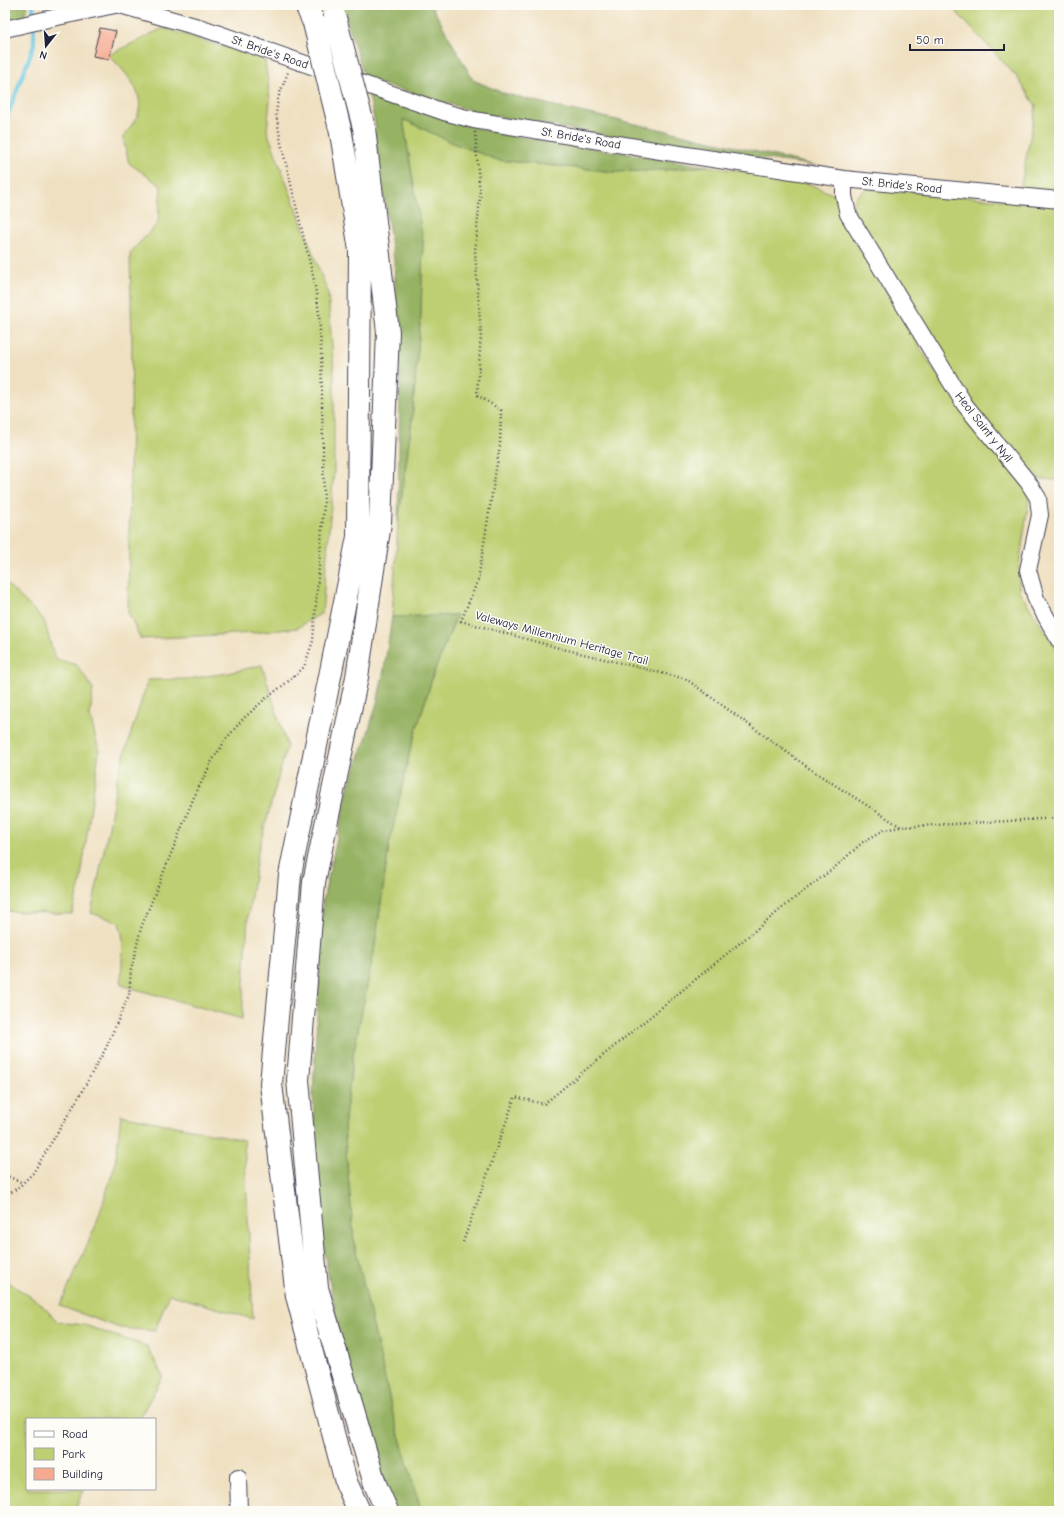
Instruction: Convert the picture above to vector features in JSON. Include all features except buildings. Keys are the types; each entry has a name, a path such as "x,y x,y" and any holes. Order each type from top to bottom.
{"highway":[{"path":"333,12 364,128 388,332 380,522 357,677 314,882 298,1080 317,1288 375,1484 387,1511"},
{"path":"310,14 341,133 360,250 358,537 290,875 271,1084 297,1296 346,1482 359,1511"}],"street":[{"path":"5,29 115,5"},
{"name":"St. Bride's Road","path":"120,5 205,30 444,112 474,120 654,150 844,179 1059,200"},
{"name":"Heol Saint y Nyll","path":"844,179 844,196 848,214 964,405 1028,482 1038,498 1040,515 1028,570 1036,599 1059,640"},
{"path":"238,1477 239,1511"}],"path":[{"path":"5,1197 33,1173 106,1048 121,1016 128,995 131,970 141,928 194,797 212,762 226,739 242,718 304,667 313,641 324,504 323,417 319,313 314,280 281,143 276,114 278,98 283,83 294,61"},
{"name":"Valeways Millennium Heritage Trail","path":"474,120 480,196 475,251 481,334 477,395 501,410 500,445 478,580 461,621 559,648 686,679 813,771 901,827"},
{"path":"463,1242 515,1097 544,1104 791,901 834,868 863,842 884,830 901,827 1059,818"},
{"path":"5,1175 23,1182"}],"green space":[{"path":"5,5 28,5 24,17 5,28"},
{"path":"342,5 431,5 473,80 503,93 817,166 638,141 484,114 365,79"},
{"path":"950,5 1059,5 1059,193 1020,190 1036,106 1017,77"},
{"path":"163,28 265,60 270,100 267,131 328,293 334,373 334,471 322,613 297,628 254,633 141,639 128,612 132,346 130,253 158,223 161,186 129,163 123,138 135,121 140,103 131,80 109,55"},
{"path":"368,91 457,123 500,134 708,166 615,172 498,160 455,144 403,119 423,241 421,313 412,419 398,524 400,372 394,260 373,128 376,128"},
{"path":"403,119 455,144 498,160 615,172 708,166 807,183 837,196 851,234 933,369 962,409 1021,479 1029,499 1019,567 1019,591 1059,653 1059,1496 1056,1511 421,1511 393,1414 354,1242 344,1127 353,1055 374,952 389,846 410,751 434,672 457,615 392,617 398,524 412,419 421,313 423,241"},
{"path":"869,188 1059,205 1059,478 1055,480 1042,479 1030,474 988,429 852,209 857,196"},
{"path":"5,582 44,620 55,659 77,665 93,689 90,716 99,751 80,884 72,914 5,911"},
{"path":"457,615 434,672 410,751 389,846 374,952 353,1055 344,1127 354,1242 393,1414 421,1511 390,1511 342,1351 320,1228 313,1094 323,901 349,785 366,739 377,703 384,670 392,617"},
{"path":"262,665 287,746 258,851 248,916 242,1019 121,985 123,939 119,922 91,913 109,827 118,774 148,680 187,679 228,673"},
{"path":"121,1115 244,1140 253,1319 169,1294 155,1331 120,1328 60,1306 96,1225 115,1165"},
{"path":"5,1280 40,1303 58,1322 85,1325 147,1346 163,1376 140,1418 26,1418 26,1490 84,1490 74,1511 5,1511"}],"waterway":[{"path":"33,5 34,19"},
{"path":"5,122 34,45 34,26"}]}
